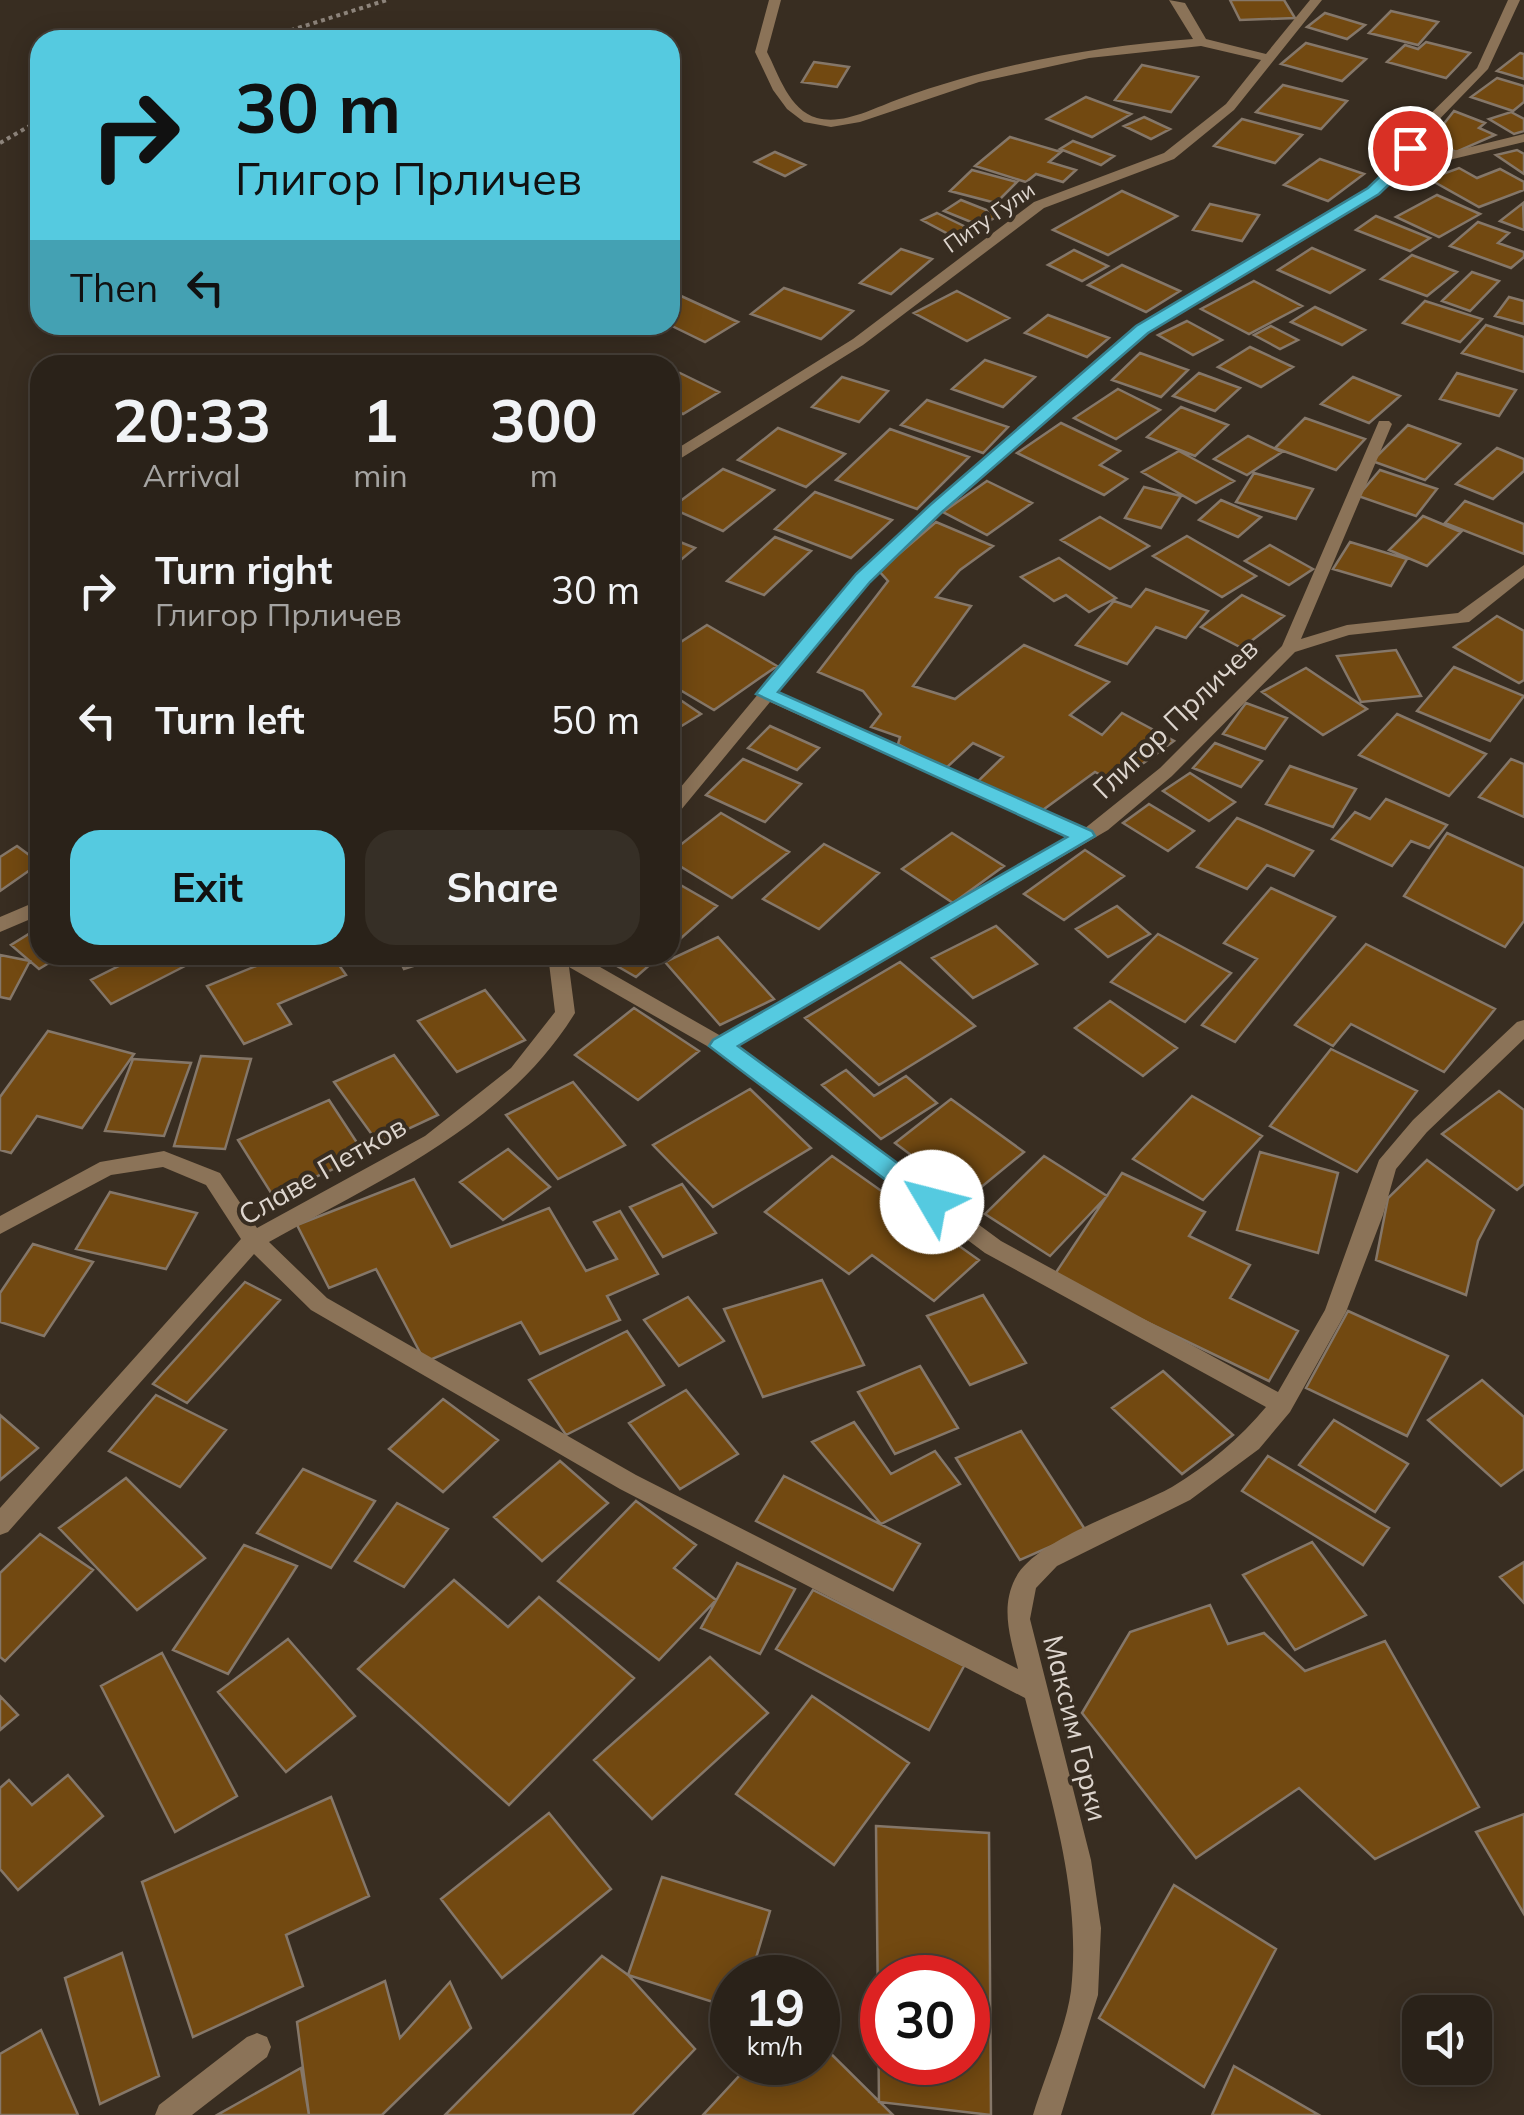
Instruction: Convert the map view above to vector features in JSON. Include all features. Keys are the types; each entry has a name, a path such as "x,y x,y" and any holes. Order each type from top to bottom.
{"street":[{"path":"775,0 761,52 787,104 809,120 828,123 850,121 958,85 1103,52 1201,42 1270,58"},
{"path":"1175,0 1201,42"},
{"name":"Питу Гули","path":"680,454 871,333 1039,205 1169,156 1230,107 1316,0"},
{"path":"680,800 863,578 936,508 1142,330 1374,191 1398,168 1423,128 1482,69 1509,2"},
{"path":"1398,168 1524,138"},
{"path":"1289,648 1384,424"},
{"name":"Глигор Прличев","path":"721,1046 1084,836 1166,772 1289,648 1348,630 1463,618 1524,570"},
{"path":"766,694 1084,836"},
{"path":"0,925 30,911"},
{"name":"Славе Петков","path":"0,1525 253,1240 432,1142 518,1073 565,1013 561,965"},
{"path":"578,965 721,1046 992,1247 1282,1405"},
{"name":"Максим Горки","path":"1047,2115 1084,1995 1088,1928 1078,1860 1018,1619 1025,1583 1049,1558 1182,1494 1251,1442 1282,1405 1335,1312 1386,1166 1420,1126 1524,1027"},
{"path":"0,1226 107,1168 164,1159 213,1178 253,1240 318,1304 628,1482 1034,1690"},
{"path":"168,2115 257,2048"}],"path":[{"path":"292,30 387,0"},
{"path":"0,144 30,126"}],"building":[{"path":"1230,0 1284,0 1295,18 1240,20"},
{"path":"1391,11 1438,22 1418,45 1369,33"},
{"path":"1325,13 1365,25 1347,39 1307,27"},
{"path":"1426,42 1470,53 1446,78 1387,62 1405,45 1418,49"},
{"path":"1306,43 1366,59 1342,81 1281,64"},
{"path":"1524,54 1524,79 1497,71"},
{"path":"814,62 849,67 837,87 802,82"},
{"path":"1142,65 1198,77 1171,112 1115,100"},
{"path":"1497,78 1524,86 1524,102 1513,111 1471,97"},
{"path":"1283,85 1347,101 1321,129 1256,112"},
{"path":"1086,97 1131,114 1092,137 1047,119"},
{"path":"1454,111 1485,123 1479,128 1495,135 1456,152 1431,140"},
{"path":"1511,112 1524,119 1524,131 1514,134 1489,119"},
{"path":"1144,117 1170,129 1151,139 1124,126"},
{"path":"1242,119 1302,135 1275,163 1214,146"},
{"path":"1010,137 1061,152 1049,162 1076,170 1063,182 1036,174 1026,182 975,166"},
{"path":"1073,141 1114,156 1101,165 1060,149"},
{"path":"1517,150 1524,154 1524,174 1496,155"},
{"path":"775,152 805,165 785,176 755,162"},
{"path":"1320,159 1364,174 1328,201 1284,185"},
{"path":"1459,168 1477,178 1500,169 1524,182 1524,190 1479,207 1429,179"},
{"path":"972,170 1017,182 996,203 950,191"},
{"path":"1122,191 1177,216 1108,255 1053,230"},
{"path":"1437,195 1480,214 1439,237 1396,217"},
{"path":"961,200 999,215 981,226 944,211"},
{"path":"1523,203 1524,230 1500,221"},
{"path":"1210,204 1259,215 1242,241 1193,230"},
{"path":"937,213 972,230 956,238 922,220"},
{"path":"1376,216 1430,238 1410,251 1356,230"},
{"path":"1478,222 1509,233 1498,243 1524,252 1524,257 1511,268 1450,246"},
{"path":"1312,248 1364,270 1330,293 1278,270"},
{"path":"901,249 932,259 891,294 860,283"},
{"path":"1074,250 1108,266 1082,281 1048,265"},
{"path":"1412,255 1457,272 1427,296 1381,279"},
{"path":"1122,265 1180,291 1146,312 1088,285"},
{"path":"1472,272 1499,281 1470,311 1442,301"},
{"path":"1254,281 1302,306 1249,334 1201,309"},
{"path":"784,288 853,311 821,339 751,314"},
{"path":"957,291 1009,318 967,341 914,313"},
{"path":"680,297 738,322 705,342 680,330"},
{"path":"1509,297 1524,301 1524,324 1495,316"},
{"path":"1425,301 1482,319 1460,342 1403,323"},
{"path":"1315,307 1365,330 1342,345 1291,322"},
{"path":"1048,315 1109,338 1087,357 1025,333"},
{"path":"1187,321 1222,340 1193,355 1158,335"},
{"path":"1486,325 1524,337 1524,372 1462,353"},
{"path":"1271,326 1298,340 1280,349 1254,335"},
{"path":"1250,347 1293,367 1261,387 1218,367"},
{"path":"1140,353 1188,370 1161,397 1112,380"},
{"path":"985,360 1035,377 1003,407 952,389"},
{"path":"680,373 719,392 683,414"},
{"path":"1199,373 1240,388 1215,411 1173,396"},
{"path":"1457,373 1516,390 1499,416 1440,399"},
{"path":"842,377 888,391 859,422 812,407"},
{"path":"1353,377 1400,396 1369,423 1321,404"},
{"path":"1118,389 1160,410 1116,439 1074,418"},
{"path":"927,400 1008,427 983,453 901,425"},
{"path":"1181,407 1228,425 1195,456 1147,437"},
{"path":"1305,418 1365,439 1336,470 1275,448"},
{"path":"1061,423 1120,451 1100,465 1127,479 1104,495 1017,453"},
{"path":"1408,425 1460,444 1425,480 1372,461"},
{"path":"778,428 845,454 806,487 738,460"},
{"path":"890,429 969,457 917,509 836,480"},
{"path":"1248,436 1282,452 1247,475 1214,459"},
{"path":"1497,448 1524,459 1524,471 1493,499 1456,484"},
{"path":"1179,451 1234,481 1196,503 1142,472"},
{"path":"723,469 774,490 723,531 680,512 680,501"},
{"path":"1380,470 1437,489 1416,516 1358,496"},
{"path":"1254,473 1313,489 1296,519 1236,502"},
{"path":"987,481 1032,503 987,535 943,512"},
{"path":"1144,487 1181,496 1161,528 1125,518"},
{"path":"815,492 892,520 851,558 775,529"},
{"path":"1221,500 1261,517 1238,537 1199,520"},
{"path":"1465,501 1524,524 1524,554 1445,523"},
{"path":"1423,516 1461,532 1427,566 1389,550"},
{"path":"1100,517 1149,546 1110,569 1061,540"},
{"path":"936,522 993,546 960,570 936,597 971,606 913,686 955,699 1024,645 1109,682 1070,715 1102,735 1122,713 1174,741 1116,783 1095,772 1040,812 975,784 1003,757 973,743 945,769 898,744 900,737 871,727 881,714 863,691 818,672 888,581 879,571"},
{"path":"1187,536 1256,576 1222,597 1153,556"},
{"path":"775,537 811,551 764,595 727,581"},
{"path":"680,542 695,548 680,561"},
{"path":"1350,542 1407,559 1391,586 1333,569"},
{"path":"1270,545 1313,569 1289,585 1245,561"},
{"path":"1059,558 1116,598 1089,612 1066,595 1054,601 1021,577"},
{"path":"1146,589 1208,611 1186,638 1156,627 1127,664 1076,645 1114,601 1131,607"},
{"path":"1242,595 1284,616 1242,648 1201,627"},
{"path":"1497,616 1524,631 1524,680 1519,683 1454,647"},
{"path":"707,625 777,666 714,710 680,690 680,643"},
{"path":"1396,650 1421,696 1361,702 1337,656"},
{"path":"1454,667 1524,696 1490,741 1417,711"},
{"path":"1306,668 1367,709 1323,735 1262,692"},
{"path":"680,700 701,714 680,727"},
{"path":"1246,703 1287,718 1265,749 1223,734"},
{"path":"1397,714 1486,754 1449,796 1359,755"},
{"path":"770,726 819,748 797,770 748,748"},
{"path":"1215,743 1262,761 1241,787 1193,768"},
{"path":"743,759 801,784 765,822 706,795"},
{"path":"1511,759 1524,764 1524,817 1479,797"},
{"path":"1290,766 1356,789 1333,827 1266,804"},
{"path":"1190,773 1235,802 1209,821 1163,791"},
{"path":"1386,799 1447,825 1429,848 1411,841 1392,866 1332,839 1355,812 1370,819"},
{"path":"1149,804 1194,831 1168,851 1123,823"},
{"path":"721,813 789,852 732,898 680,866 680,845"},
{"path":"1237,818 1313,851 1294,876 1267,865 1247,889 1197,867"},
{"path":"952,833 1004,866 953,903 902,869"},
{"path":"1447,833 1524,868 1524,921 1505,947 1404,896"},
{"path":"824,844 879,873 819,929 763,899"},
{"path":"17,846 30,856 30,870 0,891 0,857"},
{"path":"1085,850 1124,876 1064,920 1024,894"},
{"path":"680,885 717,906 680,939"},
{"path":"1271,888 1335,917 1235,1042 1202,1025 1257,959 1224,943"},
{"path":"1117,906 1150,934 1108,957 1076,929"},
{"path":"996,926 1037,964 973,998 932,958"},
{"path":"30,933 30,961 11,945"},
{"path":"1158,934 1231,973 1185,1022 1111,982"},
{"path":"718,937 774,999 720,1025 668,965 680,965 680,955"},
{"path":"1366,944 1495,1009 1444,1072 1351,1024 1333,1046 1295,1025"},
{"path":"0,955 30,961 10,999 0,997"},
{"path":"900,962 975,1026 879,1085 805,1018"},
{"path":"121,965 185,966 111,1004 91,980"},
{"path":"258,965 339,965 346,975 278,1004 291,1024 244,1044 207,986"},
{"path":"615,965 650,965 636,977"},
{"path":"485,990 525,1040 457,1072 418,1021"},
{"path":"1110,1001 1177,1048 1143,1076 1075,1028"},
{"path":"634,1008 699,1051 638,1100 575,1055"},
{"path":"48,1031 134,1054 82,1128 37,1116 11,1153 0,1150 0,1097"},
{"path":"1331,1049 1417,1091 1357,1172 1270,1126"},
{"path":"394,1055 438,1115 378,1143 334,1082"},
{"path":"201,1056 251,1059 225,1149 174,1146"},
{"path":"133,1059 191,1063 164,1136 105,1131"},
{"path":"846,1070 874,1096 906,1076 937,1103 881,1139 822,1085"},
{"path":"573,1082 625,1145 558,1179 506,1115"},
{"path":"750,1089 811,1148 713,1207 653,1145"},
{"path":"1499,1091 1524,1110 1524,1184 1517,1190 1442,1134"},
{"path":"1192,1096 1262,1136 1203,1200 1133,1159"},
{"path":"951,1099 1024,1152 968,1198 895,1143"},
{"path":"329,1100 365,1155 273,1196 238,1140"},
{"path":"508,1149 550,1187 503,1220 460,1182"},
{"path":"1260,1152 1338,1173 1318,1253 1237,1230"},
{"path":"832,1156 979,1260 934,1301 872,1255 849,1274 765,1212"},
{"path":"1044,1156 1107,1196 1050,1256 985,1214"},
{"path":"1427,1160 1494,1210 1478,1241 1466,1295 1376,1260 1388,1198"},
{"path":"1122,1173 1205,1212 1189,1236 1250,1265 1230,1298 1298,1331 1269,1381 1053,1277"},
{"path":"414,1179 451,1247 549,1208 586,1271 617,1259 594,1222 620,1211 658,1274 607,1296 620,1320 540,1354 521,1322 425,1362 376,1269 329,1288 297,1225"},
{"path":"682,1184 716,1233 663,1257 630,1207"},
{"path":"110,1192 197,1213 166,1269 76,1249"},
{"path":"33,1244 93,1262 44,1336 0,1322 0,1293"},
{"path":"822,1280 864,1365 763,1397 724,1309"},
{"path":"245,1282 280,1300 187,1403 153,1384"},
{"path":"983,1295 1026,1363 970,1385 927,1316"},
{"path":"688,1297 724,1341 679,1366 644,1320"},
{"path":"1348,1311 1448,1356 1407,1436 1306,1388"},
{"path":"627,1331 664,1385 566,1435 529,1380"},
{"path":"920,1366 958,1428 895,1454 858,1392"},
{"path":"1163,1371 1233,1435 1182,1474 1112,1408"},
{"path":"1482,1380 1524,1417 1524,1469 1501,1486 1428,1420"},
{"path":"686,1390 738,1454 680,1489 629,1423"},
{"path":"156,1395 226,1430 180,1487 109,1451"},
{"path":"443,1399 498,1440 443,1492 389,1449"},
{"path":"0,1415 38,1448 0,1480"},
{"path":"1334,1420 1408,1464 1375,1512 1299,1465"},
{"path":"854,1422 891,1474 935,1451 960,1484 881,1524 812,1442"},
{"path":"1021,1431 1086,1531 1020,1560 956,1458"},
{"path":"1268,1456 1389,1528 1363,1565 1242,1491"},
{"path":"560,1461 608,1503 542,1561 494,1517"},
{"path":"303,1469 375,1501 331,1568 257,1533"},
{"path":"784,1476 920,1544 893,1590 756,1521"},
{"path":"126,1478 205,1558 137,1610 59,1528"},
{"path":"636,1501 696,1545 674,1568 716,1600 659,1660 558,1581"},
{"path":"397,1503 448,1529 404,1587 355,1561"},
{"path":"40,1534 93,1570 5,1661 0,1657 0,1573"},
{"path":"1312,1542 1366,1615 1295,1650 1243,1575"},
{"path":"244,1545 297,1566 228,1674 173,1650"},
{"path":"1524,1562 1524,1603 1500,1577"},
{"path":"737,1563 795,1589 760,1654 701,1628"},
{"path":"454,1580 508,1627 539,1597 634,1678 509,1805 358,1669"},
{"path":"813,1590 964,1666 929,1730 776,1649"},
{"path":"1210,1605 1228,1644 1264,1633 1305,1671 1385,1641 1479,1807 1375,1859 1299,1788 1196,1858 1082,1713 1130,1632"},
{"path":"288,1639 355,1716 286,1772 218,1692"},
{"path":"162,1653 237,1796 175,1832 101,1686"},
{"path":"710,1657 768,1713 652,1819 594,1760"},
{"path":"0,1696 18,1715 0,1730"},
{"path":"812,1696 909,1763 834,1865 736,1794"},
{"path":"68,1775 103,1816 18,1890 0,1869 0,1788 9,1780 32,1805"},
{"path":"331,1797 369,1896 286,1935 303,1986 193,2037 142,1882"},
{"path":"549,1813 611,1889 502,1978 441,1899"},
{"path":"1524,1814 1524,1914 1476,1832"},
{"path":"876,1826 989,1833 990,1955 877,1955"},
{"path":"662,1877 770,1911 757,1955 710,1955 710,2001 628,1975"},
{"path":"1174,1885 1276,1949 1204,2087 1099,2018"},
{"path":"122,1953 159,2076 100,2104 65,1978"},
{"path":"602,1956 628,1975 695,2049 632,2115 445,2115"},
{"path":"990,1974 991,2115 879,2102 879,2085 990,2085"},
{"path":"385,1981 400,2038 450,1982 471,2028 382,2115 309,2115 297,2022"},
{"path":"41,2030 78,2115 0,2115 0,2054"},
{"path":"840,2063 893,2115 703,2115 731,2085 840,2085"},
{"path":"1234,2066 1319,2115 1212,2115"},
{"path":"301,2068 309,2115 217,2115"}],"route":[{"path":"932,1202 721,1046 1084,836 766,694 863,578 936,508 1142,330 1374,191 1398,168 1410,148"}]}
